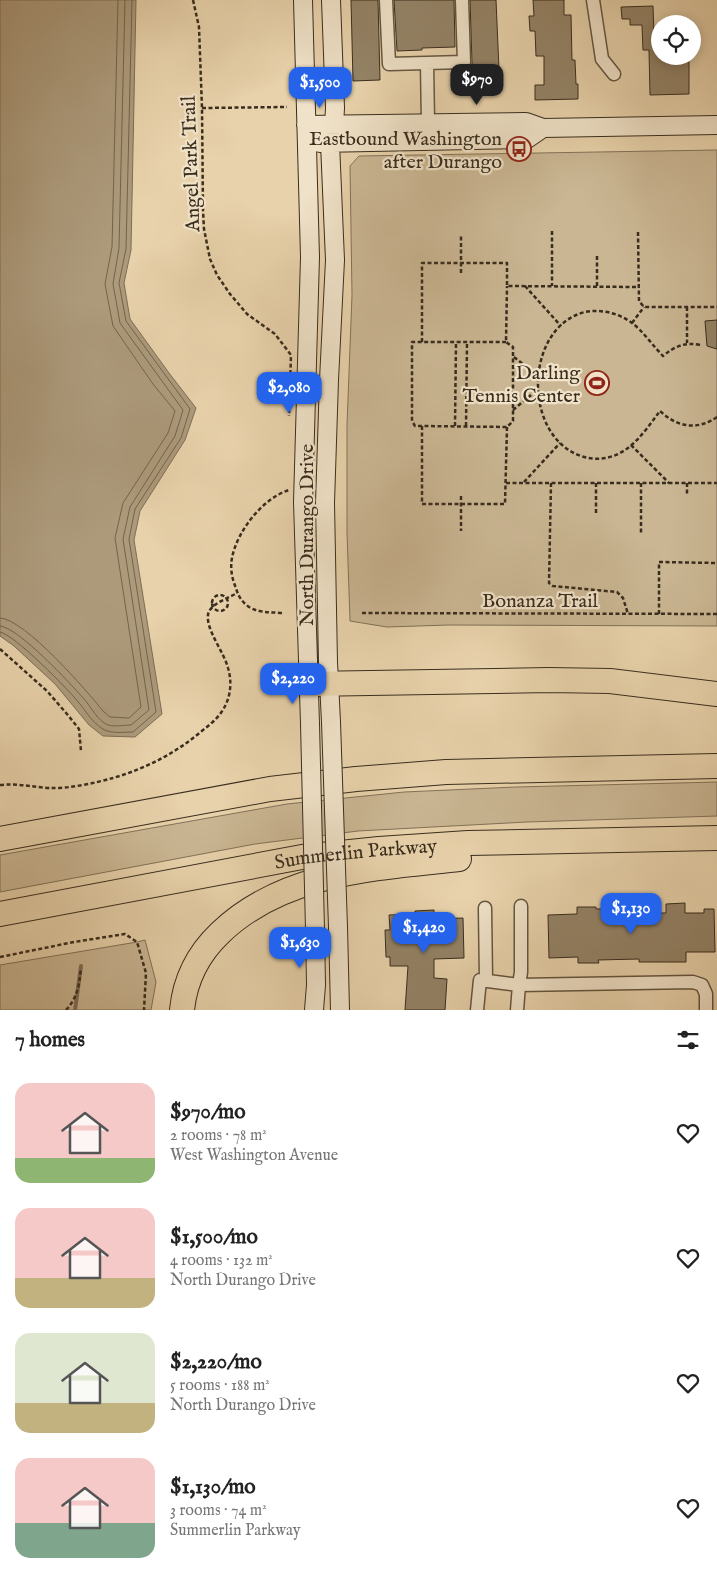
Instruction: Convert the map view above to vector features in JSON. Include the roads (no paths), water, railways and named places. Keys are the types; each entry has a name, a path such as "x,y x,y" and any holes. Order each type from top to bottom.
{"highway":[{"path":"319,684 593,681 661,686 717,694"},
{"path":"0,839 270,789 356,779 446,772 717,766"},
{"name":"Summerlin Parkway","path":"0,914 230,870 322,855 468,843 717,838"},
{"path":"182,1010 192,970 200,955 214,938 246,912 301,885 380,867 655,839"}],"main road":[{"name":"North Durango Drive","path":"303,0 310,257 303,502 319,684 331,722 340,1010"},
{"name":"North Durango Drive","path":"314,1010 316,985 310,724 319,684 329,380 336,260 330,142 334,125 332,0"},
{"path":"306,125 526,122 543,128 717,125"},
{"path":"307,143 528,139 543,128"}],"street":[{"path":"386,0 389,64 464,62 462,0"},
{"path":"593,0 602,59 614,74"},
{"path":"427,63 428,123"},
{"path":"517,1010 521,972 521,906"},
{"path":"485,908 486,981"},
{"path":"477,1010 480,980 519,985 693,982 702,985 706,994 706,1010"}],"water":[{"path":"0,0 136,0 131,250 124,283 130,319 196,408 185,440 140,511 134,540 162,714 135,737 103,736 89,725 55,684 14,646 0,636"}],"waterway":[{"path":"75,1010 81,966"}],"place":[{"name":"Eastbound Washington after Durango","path":"519,149"},
{"name":"Darling Tennis Center","path":"597,383"}]}
